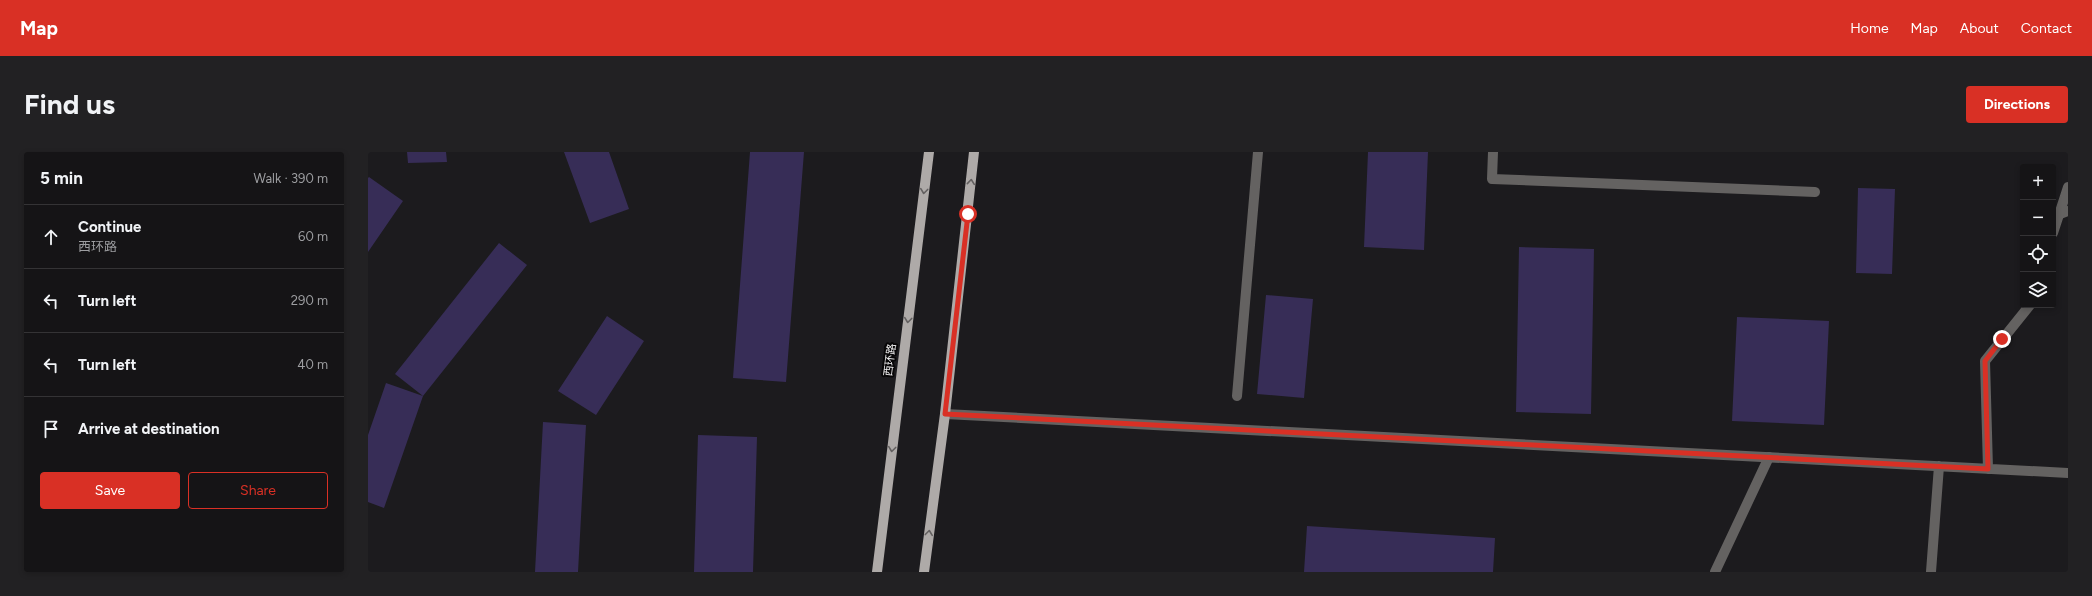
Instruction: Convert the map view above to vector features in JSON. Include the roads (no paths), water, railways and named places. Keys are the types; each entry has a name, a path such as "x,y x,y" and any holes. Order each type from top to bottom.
{"main road":[{"name":"西环路","path":"877,572 929,152"},
{"path":"924,572 945,414 974,152"}],"street":[{"path":"1237,396 1258,152"},
{"path":"1493,152 1492,179 1814,192"},
{"path":"2056,228 2064,212 2068,187"},
{"path":"1988,469 1985,361 2028,308"},
{"path":"945,414 2068,473"},
{"path":"1715,572 1769,457"},
{"path":"1931,572 1939,466"}]}
